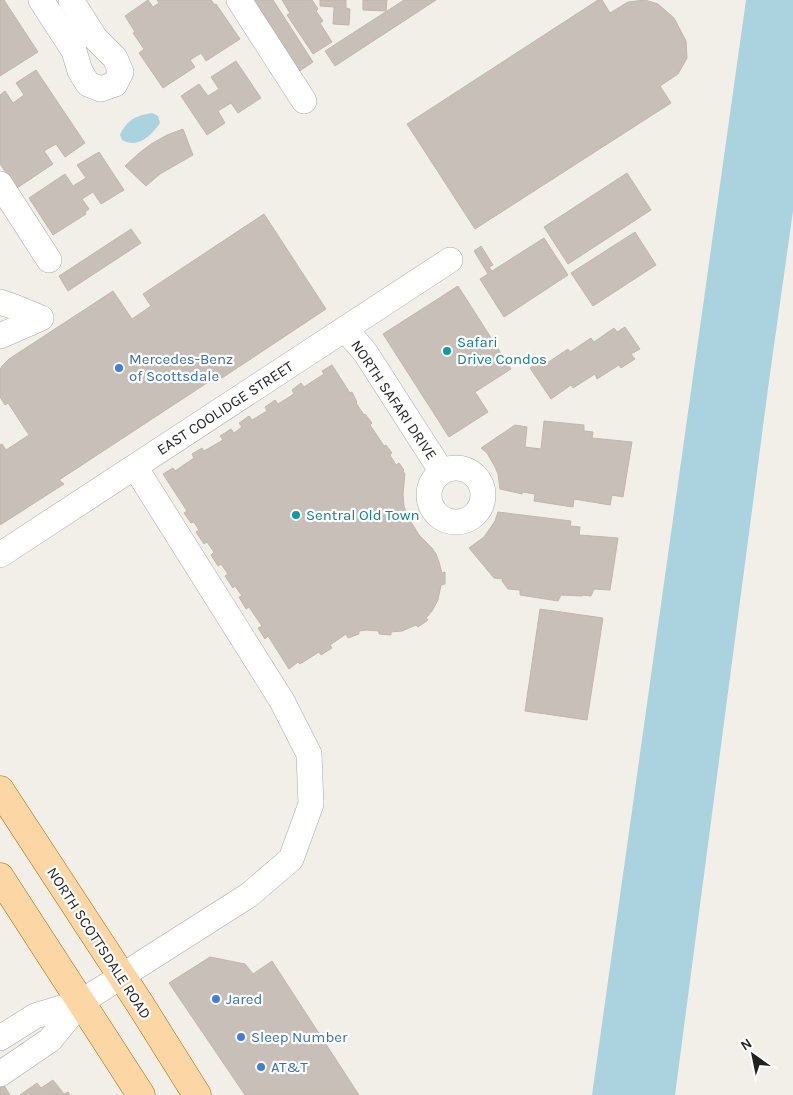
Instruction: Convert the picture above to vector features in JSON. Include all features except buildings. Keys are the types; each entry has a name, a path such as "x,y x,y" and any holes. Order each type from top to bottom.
{"main road":[{"name":"NORTH SCOTTSDALE ROAD","path":"0,790 197,1095"},
{"path":"0,878 141,1095"}],"street":[{"path":"41,0 74,51 80,71 88,84 101,89 115,84 121,72 115,58 95,38 71,0"},
{"path":"239,0 304,101"},
{"path":"0,184 50,260"},
{"name":"EAST COOLIDGE STREET","path":"0,555 450,260"},
{"path":"0,302 41,318 0,336"},
{"name":"NORTH SAFARI DRIVE","path":"345,329 365,352 442,472"},
{"path":"0,1038 34,1016 81,1002 249,895 291,859 312,804 309,754 282,701 135,467"},
{"path":"0,1074 50,1040 81,1002"}],"water":[{"path":"746,0 793,0 793,211 675,1095 592,1095"},
{"path":"152,113 158,116 160,123 153,132 139,142 133,143 122,140 120,135 129,122 136,117"}],"place":[{"name":"Safari Drive Condos","path":"447,351"},
{"name":"Mercedes-Benz of Scottsdale","path":"119,368"},
{"name":"Sentral Old Town","path":"296,515"},
{"name":"Jared","path":"216,999"},
{"name":"Sleep Number","path":"241,1037"},
{"name":"AT&T","path":"261,1067"}]}
